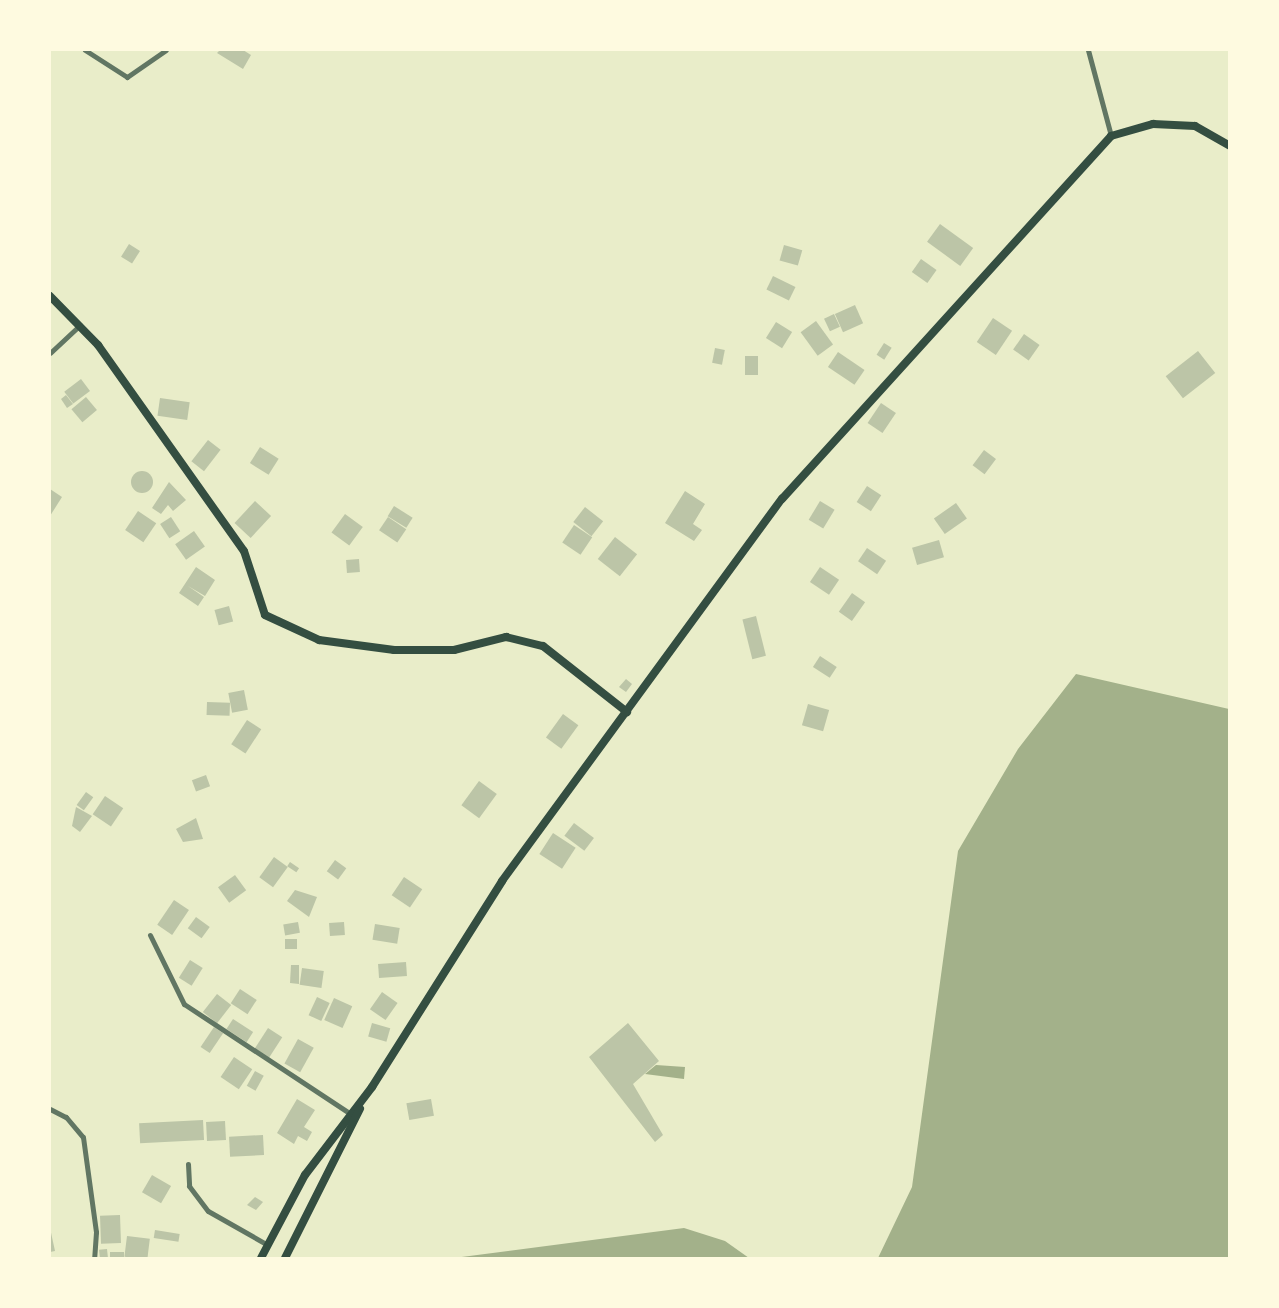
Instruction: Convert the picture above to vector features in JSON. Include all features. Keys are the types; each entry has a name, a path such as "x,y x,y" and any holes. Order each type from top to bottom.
{"highway":[{"path":"285,1258 372,1087 502,881 782,499 1111,136 1153,124 1194,126 1230,146"},
{"path":"260,1257 305,1175 372,1087"}],"main road":[{"path":"50,296 80,325 244,551 265,615 319,640 394,650 454,650 506,637 543,646 627,712"}],"street":[{"path":"85,50 128,77 166,50"},
{"path":"1088,50 1111,136"},
{"path":"50,353 80,325"},
{"path":"150,934 184,1004 351,1114"},
{"path":"50,1109 66,1117 83,1137 96,1232 94,1258"},
{"path":"188,1164 189,1186 208,1211 266,1244"}],"shaded area":[{"path":"1076,674 1229,709 1229,1258 878,1258 912,1187 958,851 1018,749"},
{"path":"656,1065 685,1067 684,1079 645,1074"},
{"path":"684,1228 725,1241 749,1258 454,1258"}],"building":[{"path":"220,50 243,50 251,55 243,69 217,53"},
{"path":"940,224 973,248 960,266 927,242"},
{"path":"129,244 140,251 132,264 121,257"},
{"path":"784,245 802,250 798,266 780,260"},
{"path":"921,259 937,270 927,283 912,272"},
{"path":"773,276 795,287 789,300 766,289"},
{"path":"855,305 863,323 843,332 835,314"},
{"path":"834,314 840,327 830,331 824,319"},
{"path":"993,318 1012,331 996,355 977,342"},
{"path":"816,321 833,344 818,356 801,332"},
{"path":"776,322 792,332 782,348 766,338"},
{"path":"1024,334 1040,345 1029,360 1013,350"},
{"path":"884,343 892,348 884,360 877,355"},
{"path":"715,348 725,350 722,365 712,363"},
{"path":"1198,351 1215,373 1183,398 1166,376"},
{"path":"838,352 865,370 854,385 828,367"},
{"path":"745,356 758,356 758,375 745,375"},
{"path":"81,379 90,391 73,404 64,392"},
{"path":"66,395 73,404 67,408 61,399"},
{"path":"86,397 97,410 82,422 71,409"},
{"path":"160,398 190,402 187,420 157,416"},
{"path":"881,403 896,413 883,433 868,423"},
{"path":"208,440 221,450 204,471 191,461"},
{"path":"260,447 279,459 269,475 250,463"},
{"path":"984,450 996,459 985,474 973,465"},
{"path":"142,471 150,474 153,482 150,490 142,493 134,490 131,482 134,474"},
{"path":"169,482 186,500 173,511 168,505 161,514 152,508"},
{"path":"867,486 881,495 871,511 857,502"},
{"path":"50,489 62,497 50,516"},
{"path":"685,491 705,504 693,524 702,530 694,541 665,523"},
{"path":"255,501 271,516 251,538 235,523"},
{"path":"820,501 835,510 823,529 809,520"},
{"path":"956,503 967,519 945,534 934,518"},
{"path":"394,506 413,518 406,528 388,516"},
{"path":"585,507 603,521 591,536 573,522"},
{"path":"138,511 156,523 143,542 125,530"},
{"path":"345,514 363,527 349,546 331,533"},
{"path":"171,517 180,531 169,538 160,524"},
{"path":"388,517 406,529 397,543 379,530"},
{"path":"574,525 592,537 580,555 562,542"},
{"path":"194,531 205,547 186,560 175,544"},
{"path":"615,537 637,554 620,576 598,559"},
{"path":"939,540 944,557 917,565 912,548"},
{"path":"867,548 886,561 877,574 858,561"},
{"path":"359,559 360,572 347,573 346,560"},
{"path":"196,567 215,580 205,596 188,586 204,597 198,606 179,593"},
{"path":"820,567 839,580 829,595 810,582"},
{"path":"852,593 865,602 852,621 839,612"},
{"path":"229,606 233,621 219,625 215,610"},
{"path":"756,616 766,656 752,659 742,619"},
{"path":"820,656 837,667 830,678 813,667"},
{"path":"626,679 632,684 626,692 619,687"},
{"path":"244,690 248,710 232,713 228,693"},
{"path":"207,702 230,703 230,716 207,715"},
{"path":"808,704 829,710 823,731 802,725"},
{"path":"563,714 578,725 561,749 546,737"},
{"path":"247,720 261,729 245,754 231,744"},
{"path":"206,775 210,786 196,791 192,780"},
{"path":"479,781 497,794 479,818 461,805"},
{"path":"86,792 93,797 84,810 77,805"},
{"path":"105,796 123,808 111,827 93,814"},
{"path":"76,807 92,816 80,832 72,826"},
{"path":"196,818 203,839 183,842 176,829"},
{"path":"574,823 594,838 584,851 564,836"},
{"path":"553,833 576,848 562,869 539,854"},
{"path":"274,857 288,867 273,887 259,877"},
{"path":"335,860 346,868 338,880 327,871"},
{"path":"290,862 299,868 296,872 287,866"},
{"path":"235,875 246,890 229,903 218,887"},
{"path":"404,877 422,889 410,908 392,895"},
{"path":"295,890 317,897 309,917 287,901"},
{"path":"174,900 189,910 172,935 157,925"},
{"path":"196,917 210,927 202,938 188,928"},
{"path":"298,922 300,933 285,935 283,925"},
{"path":"344,922 345,935 330,936 329,923"},
{"path":"375,924 400,928 397,944 372,940"},
{"path":"285,939 297,939 297,949 285,949"},
{"path":"190,960 203,968 192,986 179,978"},
{"path":"406,962 407,976 379,978 378,964"},
{"path":"291,965 299,965 299,984 290,983"},
{"path":"302,968 324,971 321,988 300,985"},
{"path":"240,989 257,1000 248,1014 231,1003"},
{"path":"382,992 398,1003 386,1020 370,1009"},
{"path":"217,994 231,1005 217,1023 203,1012"},
{"path":"317,997 330,1003 321,1021 309,1015"},
{"path":"334,998 352,1006 343,1028 324,1020"},
{"path":"233,1019 253,1032 247,1042 226,1029"},
{"path":"372,1023 390,1028 386,1042 368,1036"},
{"path":"628,1023 659,1061 633,1084 663,1135 655,1142 589,1057"},
{"path":"214,1027 223,1033 210,1053 201,1047"},
{"path":"268,1028 282,1037 269,1057 255,1048"},
{"path":"298,1039 314,1048 300,1072 284,1063"},
{"path":"234,1057 252,1069 239,1089 221,1077"},
{"path":"255,1071 264,1076 256,1091 247,1086"},
{"path":"297,1099 315,1110 304,1127 312,1132 307,1141 298,1136 294,1144 277,1133"},
{"path":"431,1099 434,1116 409,1120 406,1103"},
{"path":"203,1120 204,1140 140,1143 139,1123"},
{"path":"225,1121 226,1140 207,1141 206,1122"},
{"path":"263,1135 264,1155 230,1157 229,1137"},
{"path":"152,1175 171,1186 161,1203 142,1192"},
{"path":"255,1197 263,1202 256,1210 247,1205"},
{"path":"120,1215 121,1243 101,1244 100,1216"},
{"path":"50,1228 55,1251 50,1252"},
{"path":"155,1230 180,1234 178,1242 154,1238"},
{"path":"127,1236 150,1239 147,1258 124,1257"},
{"path":"107,1249 108,1258 100,1258 99,1250"},
{"path":"110,1252 124,1252 124,1258 110,1258"}]}
